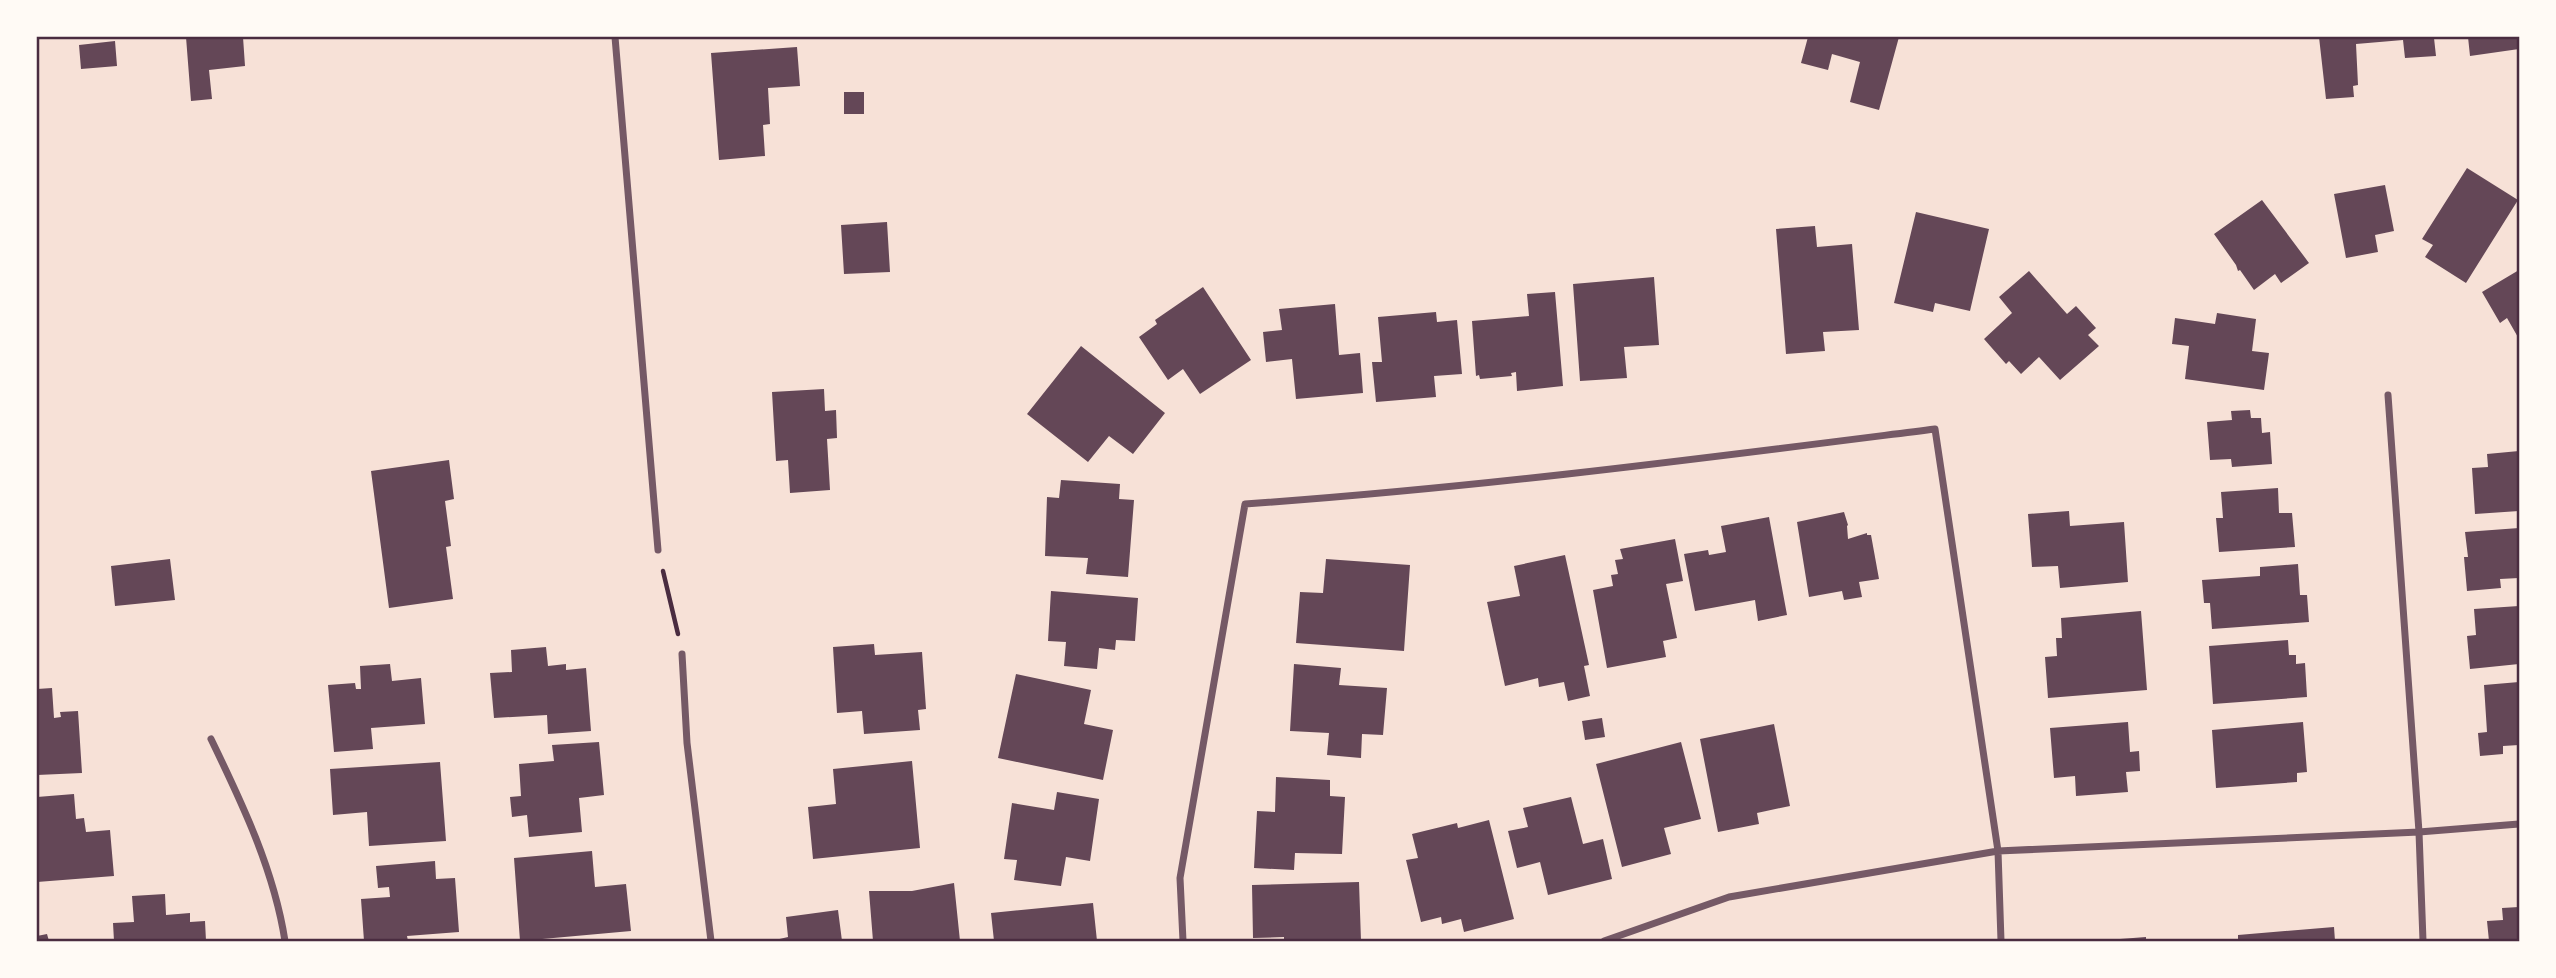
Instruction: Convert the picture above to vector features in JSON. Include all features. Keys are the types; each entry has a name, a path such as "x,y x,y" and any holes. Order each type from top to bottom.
{"street":[{"path":"615,37 658,550"},
{"path":"2388,395 2423,941"},
{"path":"1184,941 1180,878 1245,504 1389,494 1615,470 1934,429 1998,851 2001,941"},
{"path":"682,654 687,743 710,941"},
{"path":"211,739 246,810 280,907 285,941"},
{"path":"1604,941 1729,897 1998,851 2418,832 2519,824"}],"path":[{"path":"658,550 682,654"}],"building":[{"path":"186,37 243,37 245,66 209,70 212,99 191,101"},
{"path":"1808,37 1899,37 1879,110 1850,102 1860,62 1832,54 1828,70 1801,63"},
{"path":"2319,37 2431,37 2434,38 2436,56 2405,58 2403,40 2356,44 2358,85 2353,86 2354,97 2326,99"},
{"path":"2468,37 2519,37 2519,49 2470,56"},
{"path":"115,41 117,66 81,69 79,45"},
{"path":"797,47 800,86 768,88 770,124 763,125 765,156 719,160 711,53"},
{"path":"844,92 864,92 864,114 844,114"},
{"path":"2467,168 2518,200 2466,283 2425,257 2433,245 2422,239"},
{"path":"2385,185 2394,231 2375,235 2378,252 2346,258 2334,194"},
{"path":"2262,200 2309,263 2281,283 2275,274 2254,290 2214,234"},
{"path":"1916,212 1989,229 1970,311 1935,303 1933,312 1894,303"},
{"path":"887,222 890,272 844,274 841,225"},
{"path":"1815,226 1817,247 1852,244 1859,330 1823,332 1825,351 1786,354 1776,229"},
{"path":"2519,270 2519,339 2507,318 2500,323 2482,292"},
{"path":"2029,271 2067,314 2076,306 2096,328 2088,335 2099,346 2060,380 2039,357 2021,374 2009,361 2006,364 1984,339 2012,313 1999,297"},
{"path":"1654,277 1659,345 1624,347 1627,378 1580,381 1573,284"},
{"path":"1203,287 1251,360 1200,394 1183,369 1168,380 1139,337 1157,324 1155,320"},
{"path":"1555,292 1563,386 1517,391 1516,372 1511,373 1512,376 1480,379 1479,375 1476,376 1472,321 1529,316 1527,294"},
{"path":"1335,304 1339,355 1360,353 1363,393 1296,399 1292,359 1266,362 1263,332 1282,330 1279,309"},
{"path":"1436,312 1437,322 1457,320 1462,374 1434,376 1436,397 1376,402 1372,362 1382,362 1378,317"},
{"path":"2217,313 2256,319 2252,351 2269,353 2264,390 2185,379 2189,346 2172,344 2175,318 2215,324"},
{"path":"1081,346 1165,413 1133,454 1109,436 1088,462 1027,414"},
{"path":"824,389 825,411 836,410 837,438 827,439 830,490 790,493 788,460 776,461 772,392"},
{"path":"2250,410 2251,418 2261,418 2262,433 2270,432 2272,464 2232,467 2231,459 2210,460 2207,422 2232,420 2231,411"},
{"path":"2519,451 2519,511 2475,514 2472,468 2488,467 2487,454"},
{"path":"449,460 454,499 445,501 451,546 446,547 453,599 389,608 371,471"},
{"path":"1061,480 1120,484 1119,499 1134,500 1128,577 1086,574 1088,558 1045,556 1047,497 1059,498"},
{"path":"2278,488 2279,513 2292,513 2295,547 2219,552 2216,518 2223,518 2221,492"},
{"path":"2069,511 2070,526 2124,522 2128,582 2060,588 2058,566 2032,567 2028,514"},
{"path":"1844,512 1848,539 1867,533 1871,535 1879,579 1859,582 1862,597 1844,600 1842,591 1809,597 1797,522"},
{"path":"1769,517 1787,615 1758,621 1755,600 1695,611 1684,554 1708,550 1709,555 1726,552 1721,526"},
{"path":"2519,528 2519,578 2500,579 2501,588 2467,591 2464,557 2468,557 2465,532"},
{"path":"1675,539 1683,581 1666,584 1677,638 1663,641 1666,657 1607,668 1593,590 1613,586 1611,575 1618,574 1615,560 1623,559 1620,549"},
{"path":"1565,555 1589,665 1584,666 1590,696 1568,701 1564,682 1539,687 1538,678 1505,686 1487,602 1520,596 1514,566"},
{"path":"170,559 175,600 115,606 111,566"},
{"path":"1326,559 1410,565 1404,651 1296,643 1300,592 1323,593"},
{"path":"2298,564 2300,595 2307,595 2309,622 2212,629 2210,603 2204,603 2202,580 2260,576 2260,567"},
{"path":"1051,591 1138,598 1135,641 1116,640 1115,650 1099,648 1097,669 1064,666 1066,642 1048,641"},
{"path":"2519,606 2519,664 2470,669 2467,636 2476,635 2474,609"},
{"path":"2141,611 2147,690 2048,698 2045,657 2057,656 2056,638 2062,638 2061,618"},
{"path":"2288,640 2289,655 2296,655 2296,664 2305,663 2307,697 2213,704 2209,646"},
{"path":"874,644 875,655 922,652 926,709 918,710 920,730 864,734 862,711 837,713 833,647"},
{"path":"546,647 548,666 566,664 566,670 586,668 591,731 548,734 547,715 494,718 490,673 512,672 511,650"},
{"path":"390,664 392,681 421,678 425,724 371,728 373,749 334,752 328,685 355,683 356,689 361,689 360,666"},
{"path":"1294,664 1341,668 1339,685 1387,688 1383,735 1362,734 1361,758 1327,755 1329,733 1290,731"},
{"path":"1016,674 1091,690 1084,724 1113,730 1103,780 998,758"},
{"path":"2519,682 2519,745 2503,746 2503,754 2480,756 2478,733 2487,732 2484,685"},
{"path":"52,688 54,718 61,717 60,712 78,711 82,773 37,775 37,689"},
{"path":"1602,718 1605,737 1585,740 1582,721"},
{"path":"2128,722 2130,752 2139,751 2140,771 2126,772 2128,792 2076,796 2075,776 2054,778 2050,728"},
{"path":"2303,722 2307,772 2297,773 2297,782 2216,788 2212,730"},
{"path":"1774,724 1790,806 1757,813 1759,824 1718,832 1700,739"},
{"path":"599,742 604,795 579,798 582,832 529,837 527,815 512,817 510,797 521,796 519,764 554,761 552,745"},
{"path":"1681,742 1701,819 1664,828 1671,854 1622,867 1596,764"},
{"path":"912,761 920,848 813,859 808,807 836,804 833,769"},
{"path":"440,762 446,841 369,846 367,812 333,815 330,769"},
{"path":"1276,777 1330,780 1330,796 1345,797 1342,854 1295,853 1294,870 1254,868 1257,811 1275,812"},
{"path":"1057,792 1099,799 1090,861 1066,857 1061,886 1014,880 1017,860 1004,859 1012,803 1054,810"},
{"path":"74,794 76,819 84,818 86,832 110,830 114,876 37,882 37,797"},
{"path":"1571,797 1583,844 1603,839 1612,879 1548,895 1540,862 1517,868 1508,831 1528,827 1523,808"},
{"path":"1489,820 1514,919 1464,932 1461,919 1442,924 1441,917 1421,922 1406,860 1418,858 1412,834 1457,823 1458,828"},
{"path":"592,851 595,887 626,884 631,931 520,941 514,858"},
{"path":"435,861 436,879 455,878 459,932 407,936 408,941 364,941 361,899 390,897 389,887 378,888 376,866"},
{"path":"1359,882 1361,941 1284,941 1284,937 1253,938 1252,885"},
{"path":"954,883 960,941 873,941 869,891 912,891"},
{"path":"165,894 166,915 190,913 190,922 205,921 206,941 114,941 113,923 134,922 132,896"},
{"path":"1093,903 1097,941 994,941 991,913"},
{"path":"2519,907 2519,941 2489,941 2487,921 2503,920 2502,908"},
{"path":"838,910 842,941 771,941 788,937 786,917"},
{"path":"2334,927 2335,941 2238,941 2238,935"},
{"path":"47,934 49,941 37,941 37,936"},
{"path":"2146,937 2146,941 2120,941 2120,939"}]}
